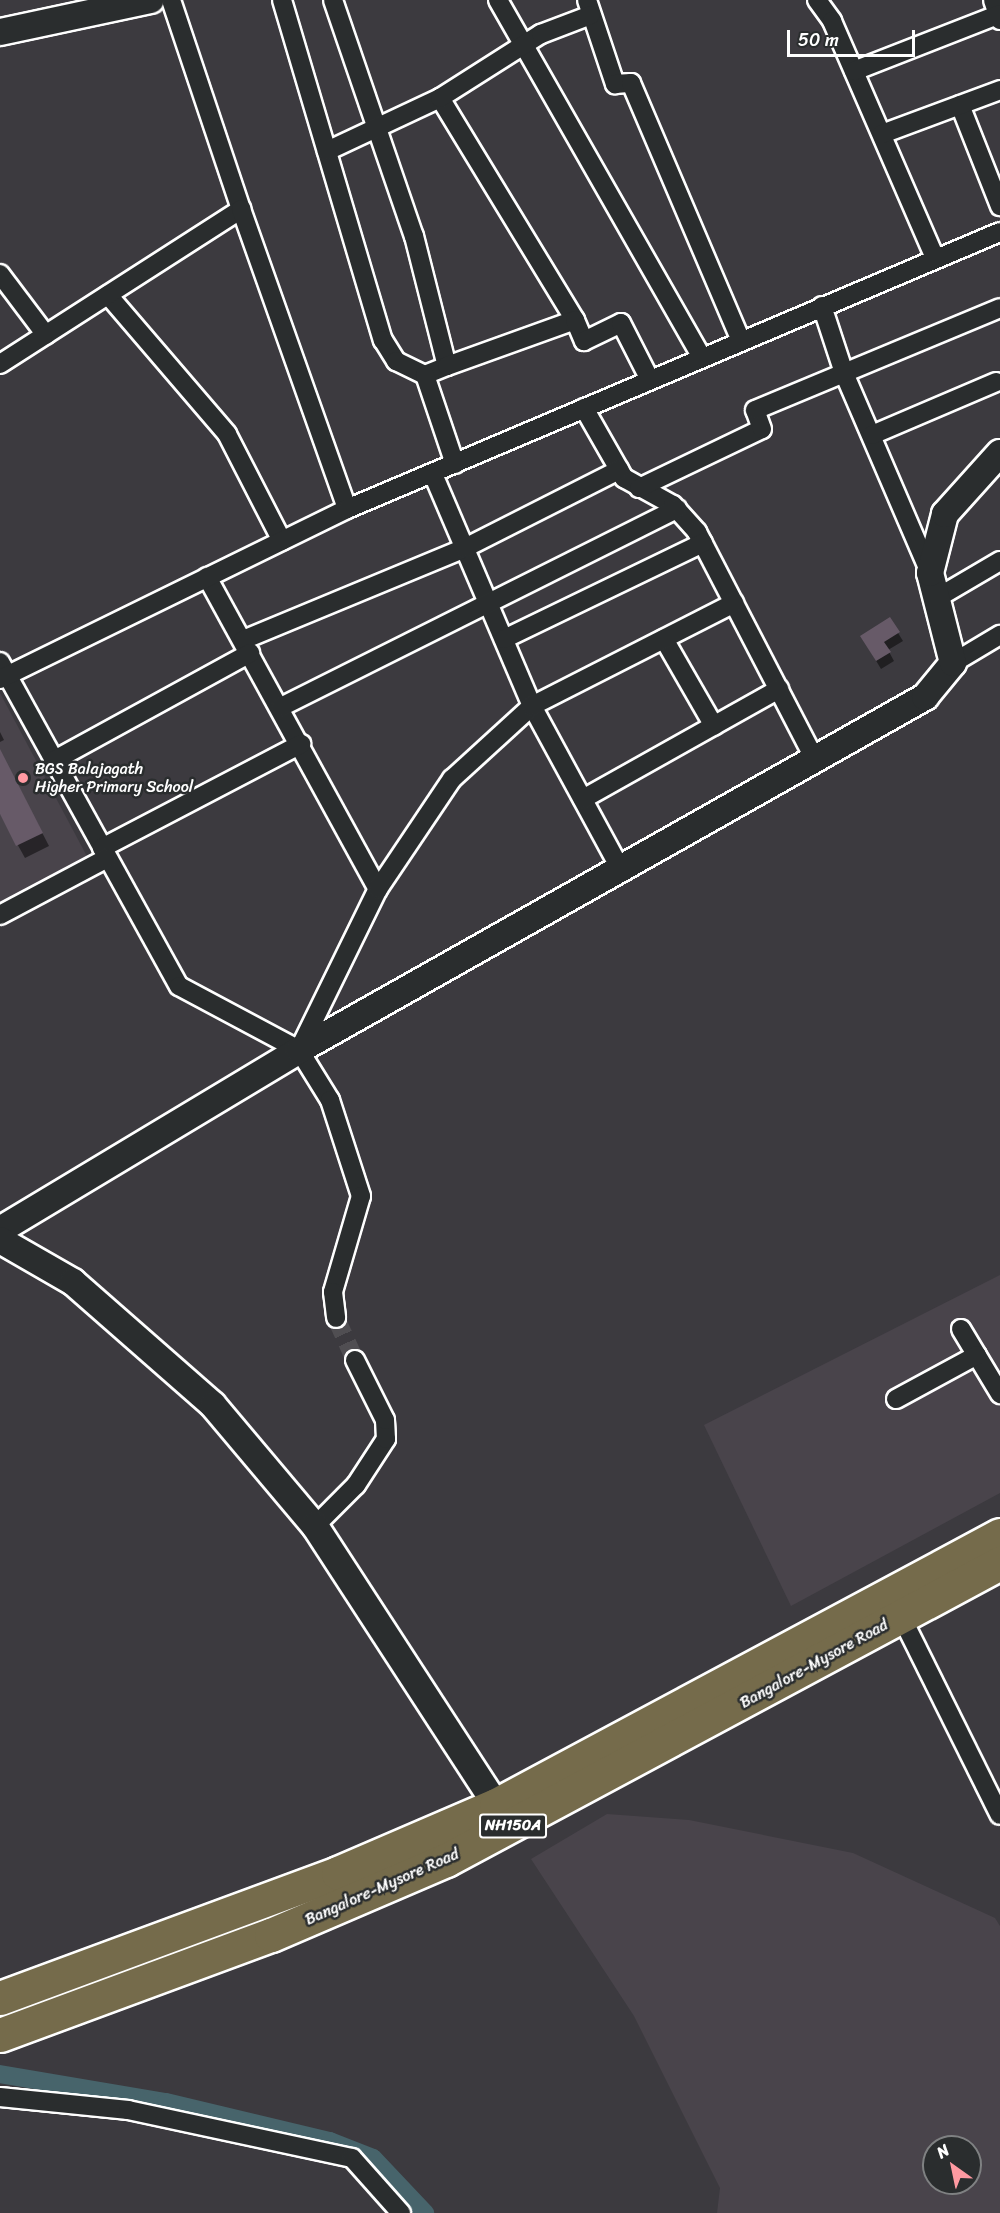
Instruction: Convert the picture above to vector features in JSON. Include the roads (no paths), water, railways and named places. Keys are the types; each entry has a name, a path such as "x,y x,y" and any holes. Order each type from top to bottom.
{"highway":[{"name":"Bangalore-Mysore Road","path":"0,1998 503,1816 1000,1535"},
{"name":"Bangalore-Mysore Road","path":"0,2035 294,1926 503,1816 901,1616 1000,1563"}],"street":[{"path":"0,32 151,0"},
{"path":"171,0 241,209 347,509"},
{"path":"282,0 383,340 396,361 425,375 455,464"},
{"path":"333,0 414,236 447,366"},
{"path":"498,0 613,194 702,358"},
{"path":"823,2 935,258"},
{"path":"327,151 440,98 523,45 589,7 615,84 631,82 741,341"},
{"path":"854,71 998,12"},
{"path":"882,134 1000,90"},
{"path":"440,98 574,320 584,341 621,323 650,380"},
{"path":"960,105 1000,206"},
{"path":"0,364 241,209"},
{"path":"336,1318 333,1292 361,1196 330,1100 299,1050 179,986 2,672 347,509 1000,232"},
{"path":"0,274 46,335"},
{"path":"108,295 227,434 282,541"},
{"path":"822,306 844,373 930,573 953,663"},
{"path":"639,488 762,429 755,410 1000,308"},
{"path":"425,375 574,320"},
{"path":"872,435 996,382"},
{"path":"584,408 619,470 639,488 677,509 703,543 815,760"},
{"path":"930,573 945,514 1000,453"},
{"path":"53,760 247,647 465,548 619,470"},
{"path":"433,474 532,706 622,872"},
{"path":"281,707 488,601 677,509"},
{"path":"504,639 703,543"},
{"path":"937,597 1000,561"},
{"path":"207,577 281,707 378,889"},
{"path":"299,1050 378,889 452,779 532,706 734,603"},
{"path":"0,1230 299,1050 622,872 925,697 953,663 1000,635"},
{"path":"664,639 714,726"},
{"path":"583,800 779,689"},
{"path":"0,915 105,853 301,744"},
{"path":"0,1240 73,1282 213,1405 315,1526 503,1816"},
{"path":"961,1329 1000,1394"},
{"path":"896,1399 977,1354"},
{"path":"315,1526 356,1485 386,1439 385,1420 355,1360"},
{"path":"901,1616 1000,1815"},
{"path":"0,2097 128,2110 352,2158 401,2213"}],"waterway":[{"path":"0,2074 166,2102 330,2141 373,2158 425,2213"}],"tunnel":[{"path":"336,1318 355,1360"}],"place":[{"name":"BGS Balajagath Higher Primary School","path":"23,778"}]}
